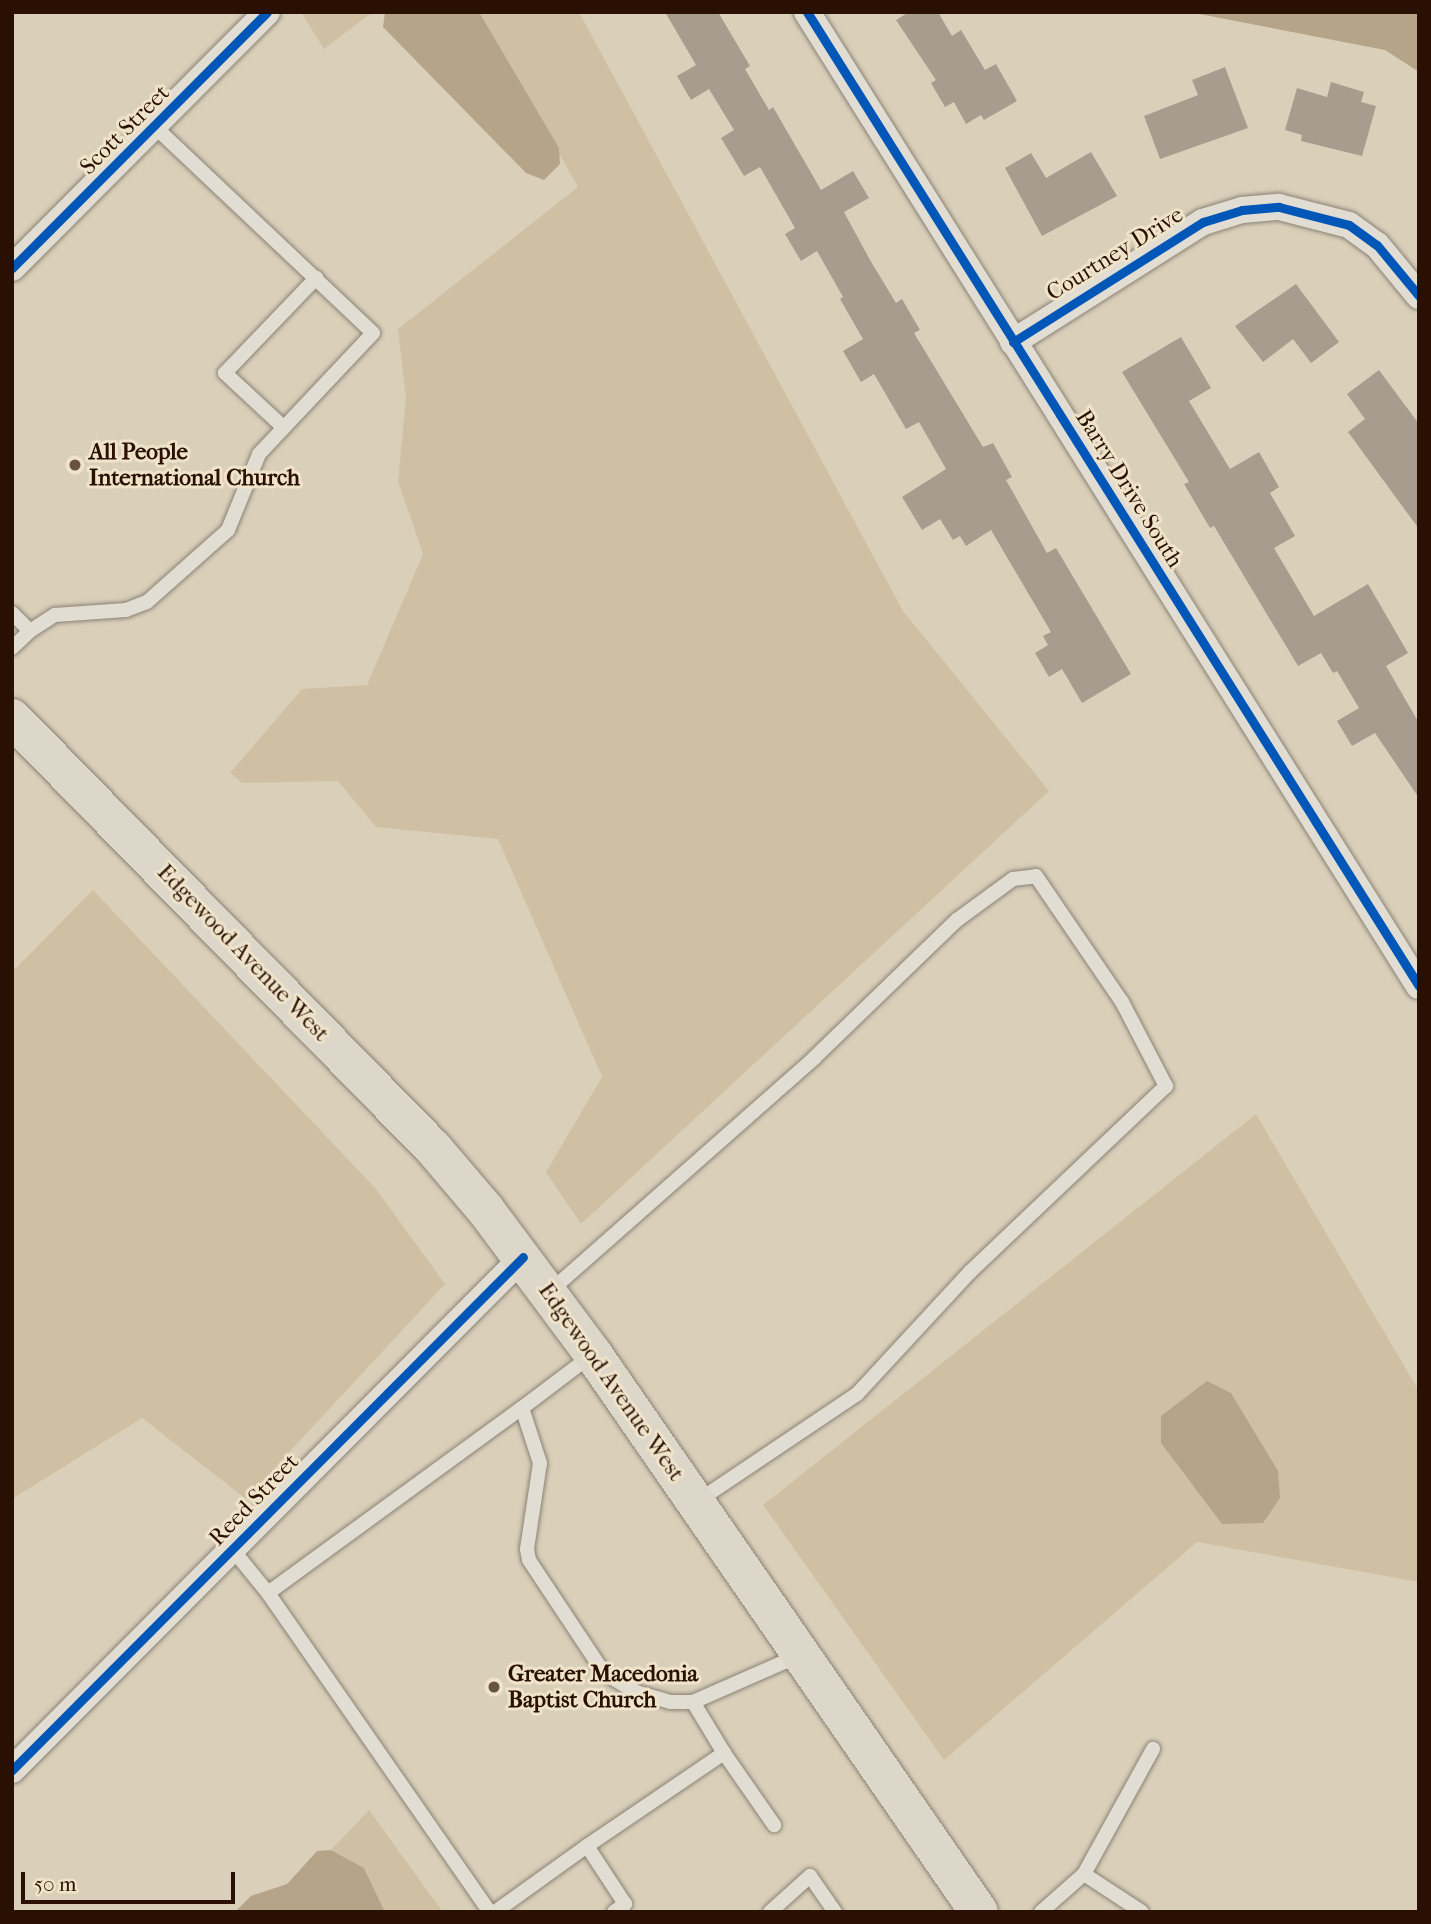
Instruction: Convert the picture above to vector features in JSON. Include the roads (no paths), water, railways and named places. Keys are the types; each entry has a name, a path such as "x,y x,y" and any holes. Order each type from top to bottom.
{"main road":[{"name":"Edgewood Avenue West","path":"14,723 433,1148 523,1257 979,1912"}],"street":[{"name":"Barry Drive South","path":"807,12 1419,986"},
{"name":"Scott Street","path":"12,268 156,128 263,14"},
{"name":"Courtney Drive","path":"1013,342 1203,222 1242,210 1279,207 1349,225 1377,245 1419,296"},
{"name":"Reed Street","path":"12,1770 523,1257"}],"lane":[{"path":"12,648 30,631 55,615 127,610 147,602 228,530 259,454 282,426 373,333 156,128"},
{"path":"282,426 225,373 316,278"},
{"path":"12,613 30,631"},
{"path":"549,1292 814,1058 957,919 1013,879 1036,876 1122,1002 1166,1086 970,1272 857,1394 695,1503"},
{"path":"268,1593 593,1354"},
{"path":"522,1408 540,1463 529,1560 604,1673 636,1692 670,1702 693,1702 800,1655"},
{"path":"233,1550 268,1593 492,1912 724,1753"},
{"path":"693,1702 724,1753 774,1825"},
{"path":"1041,1912 1084,1874 1153,1749"},
{"path":"587,1846 625,1904 614,1912"},
{"path":"1084,1874 1142,1912"},
{"path":"770,1912 810,1876 835,1912"}],"place":[{"name":"All People International Church","path":"75,465"},
{"name":"Greater Macedonia Baptist Church","path":"494,1687"}]}
